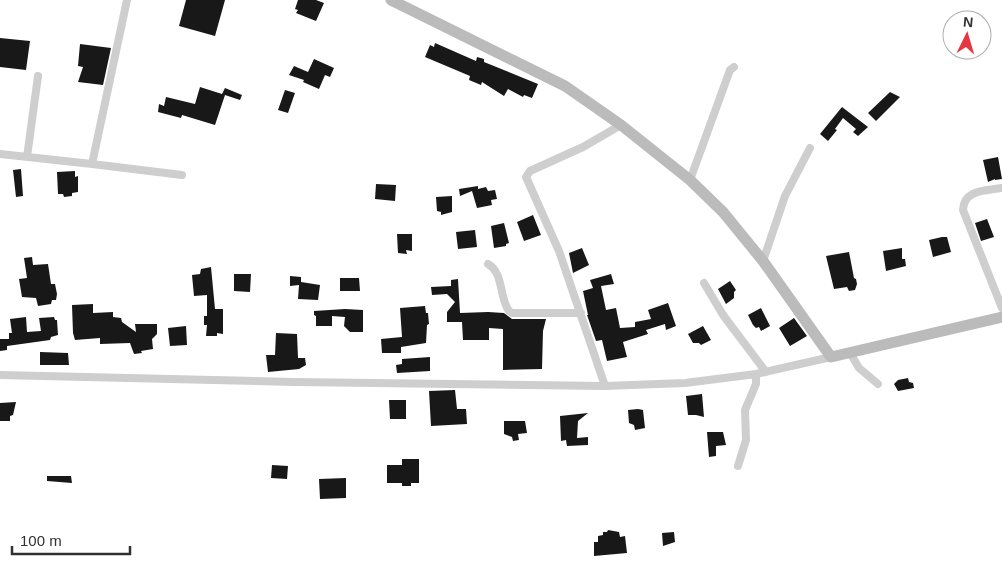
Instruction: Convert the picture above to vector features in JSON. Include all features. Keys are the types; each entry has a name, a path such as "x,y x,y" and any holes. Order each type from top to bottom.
{"main road":[{"path":"391,0 565,86 621,125 690,180 723,212 763,261 831,357 1002,317"}],"street":[{"path":"92,164 127,0"},
{"path":"690,180 730,70 734,67"},
{"path":"28,157 38,76"},
{"path":"605,386 559,251 527,179 527,175 530,171 582,147 621,125"},
{"path":"763,261 785,196 810,148"},
{"path":"0,154 182,175"},
{"path":"1002,188 976,192 967,196 963,202 965,215 1002,308"},
{"path":"488,264 496,270 503,299 512,313 581,313"},
{"path":"704,283 727,320 766,372"},
{"path":"850,353 859,368 878,384"},
{"path":"0,376 605,386 684,383 756,374 831,357"},
{"path":"738,466 746,440 745,410 756,384 756,374"}],"building":[{"path":"186,0 225,0 215,36 179,26"},
{"path":"298,0 316,0 324,3 316,21 296,13 298,10 295,9"},
{"path":"0,38 30,41 26,70 0,67"},
{"path":"435,43 476,61 477,57 484,59 484,62 538,84 532,98 524,95 523,97 508,89 504,96 482,82 481,85 469,80 470,76 425,57 430,45 434,47"},
{"path":"80,44 111,48 103,85 78,82 83,67 78,66"},
{"path":"314,59 334,68 330,77 325,75 319,89 303,82 304,80 289,75 294,66 308,72"},
{"path":"200,87 222,94 225,88 242,95 240,100 225,95 215,125 182,115 181,118 158,112 159,104 164,106 166,97 195,104"},
{"path":"285,90 295,93 288,113 278,110"},
{"path":"890,92 900,97 876,121 868,113"},
{"path":"842,107 868,127 858,136 853,132 856,129 843,118 835,129 837,130 828,141 820,134"},
{"path":"998,157 1002,179 988,182 983,160"},
{"path":"21,169 23,196 16,197 13,170"},
{"path":"75,171 75,177 78,176 78,192 72,193 72,196 64,197 63,194 58,194 57,172"},
{"path":"376,184 396,185 395,201 375,199"},
{"path":"478,186 478,189 486,187 488,191 495,190 497,199 491,200 492,205 477,208 472,191 460,196 459,189"},
{"path":"452,196 452,212 441,215 441,212 437,211 436,197"},
{"path":"533,215 541,235 524,241 517,222"},
{"path":"987,219 994,237 981,241 975,223"},
{"path":"504,223 509,243 506,246 494,248 491,226"},
{"path":"475,230 477,247 458,249 456,232"},
{"path":"397,234 412,234 412,251 406,250 407,254 398,253"},
{"path":"947,237 951,252 933,257 929,240"},
{"path":"582,248 589,265 573,273 569,253"},
{"path":"902,248 902,259 905,259 906,266 886,271 883,251"},
{"path":"849,252 857,284 855,290 849,291 847,287 834,289 826,256"},
{"path":"32,257 33,265 48,264 51,284 55,284 57,294 56,300 52,300 51,304 38,306 36,298 22,297 19,279 27,278 24,258"},
{"path":"211,267 215,309 223,309 223,334 217,333 217,336 206,336 207,325 204,325 204,316 207,316 207,295 194,296 192,275 200,274 201,269"},
{"path":"234,274 251,274 250,292 234,291"},
{"path":"611,274 614,284 601,286 606,310 616,308 620,328 635,327 635,322 651,319 648,310 668,303 676,326 666,330 665,324 646,330 648,334 623,342 627,357 607,361 602,340 596,341 587,315 583,291 593,288 590,280"},
{"path":"290,276 301,277 301,282 320,285 318,300 298,299 299,285 290,286"},
{"path":"340,278 359,278 360,291 340,291"},
{"path":"458,279 460,313 504,313 512,319 546,319 543,331 542,369 503,370 503,329 489,328 489,340 463,340 462,322 447,322 447,312 455,302 447,294 432,295 431,287 451,286 451,280"},
{"path":"730,281 736,290 734,298 726,304 718,289"},
{"path":"93,304 93,313 113,312 113,317 121,318 122,322 136,332 135,324 157,324 157,334 152,339 153,349 134,354 130,343 100,344 100,338 75,340 72,305"},
{"path":"425,306 429,324 427,325 426,343 401,347 401,353 382,353 381,339 402,337 400,308"},
{"path":"761,308 770,326 761,331 759,327 756,328 753,325 748,315"},
{"path":"363,310 363,332 350,332 344,326 345,317 332,316 332,326 316,326 314,311"},
{"path":"26,317 27,332 41,331 39,318 54,317 57,320 58,335 51,337 50,340 7,346 7,350 0,351 0,339 9,339 9,333 12,333 10,319"},
{"path":"794,318 807,336 790,346 779,328"},
{"path":"186,326 187,345 170,346 168,328"},
{"path":"703,326 711,340 701,345 693,343 688,334"},
{"path":"276,333 297,334 298,358 305,358 306,365 299,369 268,372 266,355 275,355"},
{"path":"40,352 68,353 69,365 40,365"},
{"path":"430,357 430,371 397,373 396,365 402,364 402,359"},
{"path":"908,378 909,382 913,383 914,388 898,391 894,384 898,380"},
{"path":"455,390 457,409 466,409 467,424 431,426 429,391"},
{"path":"702,394 704,417 688,415 686,396"},
{"path":"389,400 406,400 406,419 390,419"},
{"path":"16,402 13,415 10,416 10,421 0,421 0,403"},
{"path":"628,410 643,410 645,428 635,430 634,425 629,423"},
{"path":"588,413 578,421 577,438 588,437 588,445 567,446 566,440 561,441 560,416"},
{"path":"504,421 525,421 527,433 518,434 519,440 513,441 512,437 504,434"},
{"path":"707,432 723,432 726,445 716,446 716,456 709,457"},
{"path":"402,459 419,459 419,483 411,483 411,486 402,486 402,483 387,483 387,465 402,465"},
{"path":"272,465 288,466 287,479 271,478"},
{"path":"47,476 71,476 72,483 47,481"},
{"path":"346,478 346,498 320,499 319,479"},
{"path":"608,530 619,532 620,537 625,536 627,553 594,556 594,542 598,542 598,536 603,535 603,532"},
{"path":"674,532 675,542 663,546 662,533"}]}
